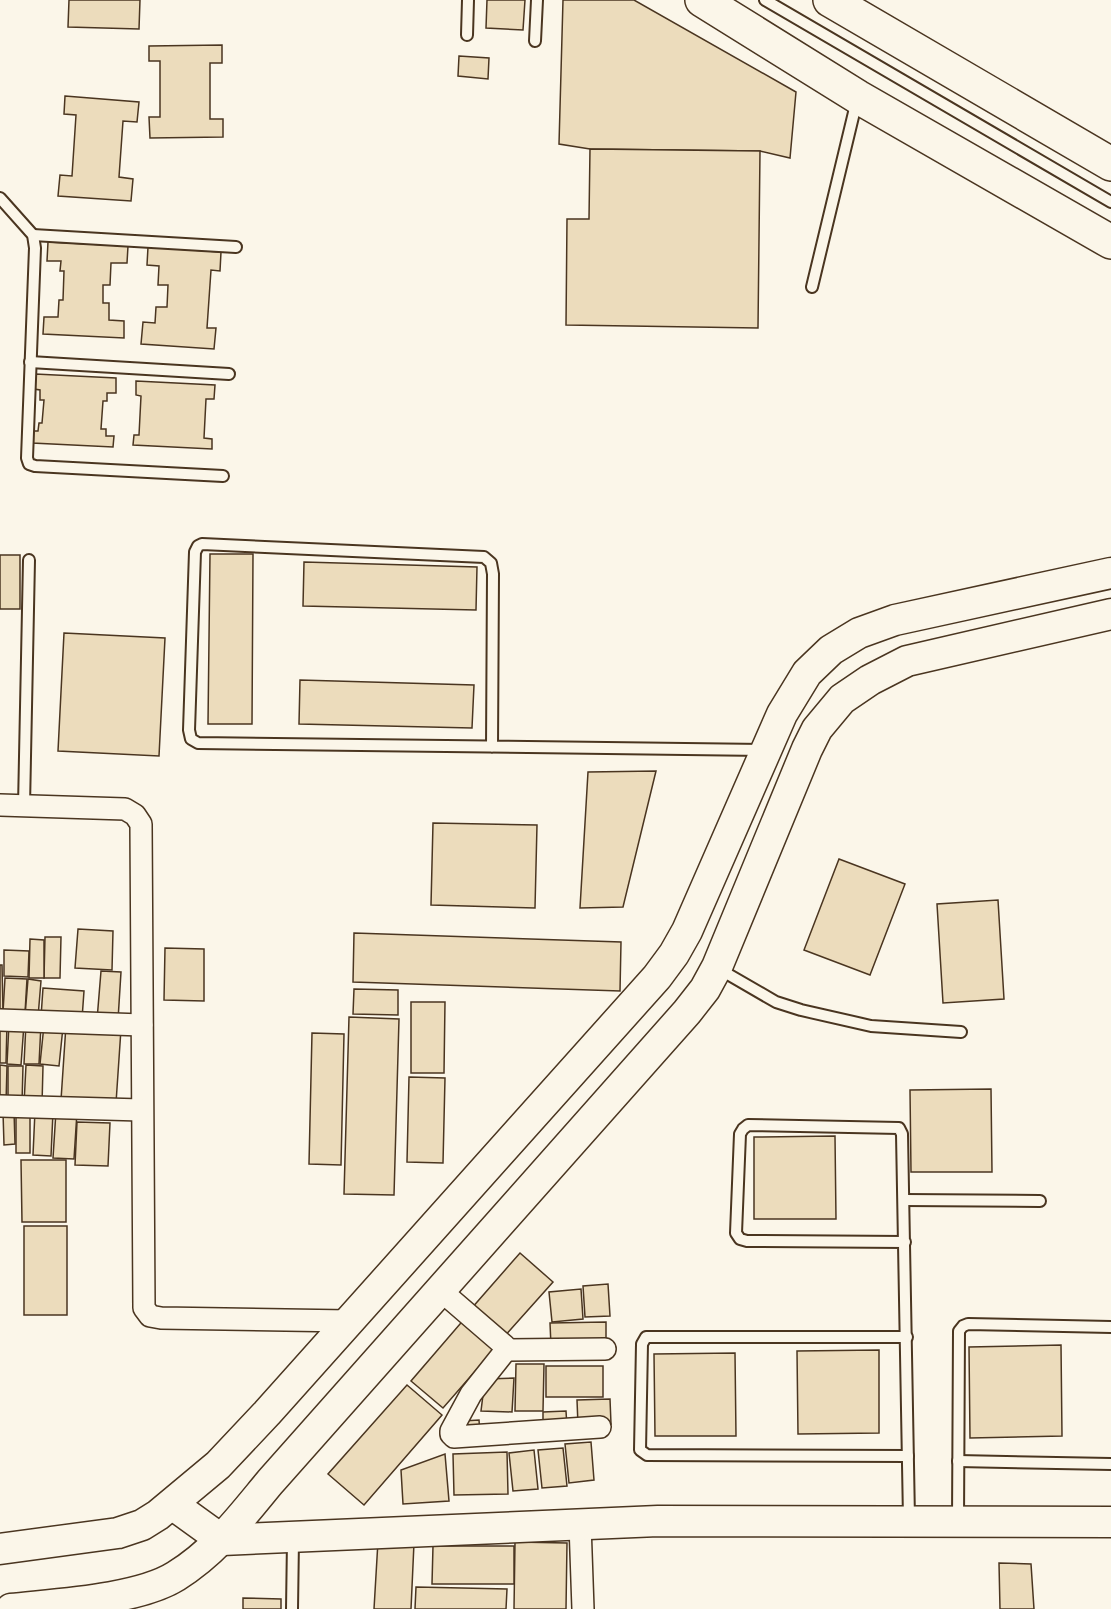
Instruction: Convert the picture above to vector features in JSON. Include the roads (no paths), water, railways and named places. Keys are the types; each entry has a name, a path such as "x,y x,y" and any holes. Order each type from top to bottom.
{"main road":[{"path":"830,0 1111,164"},
{"path":"706,1 858,97 1111,242"}],"street":[{"path":"0,1549 118,1533 142,1525 172,1504 218,1465 649,985 674,954 687,931 782,714 807,673 831,650 859,633 895,620 1111,573"},
{"path":"10,1609 136,1592 175,1577 222,1540 270,1482 687,1012 705,988 717,967 807,749 817,729 842,699 870,680 907,661 1111,614"},
{"path":"0,806 125,809 135,815 141,824 144,1308 150,1316 161,1318 349,1321"},
{"path":"0,1020 142,1025"},
{"path":"0,1106 141,1110"},
{"path":"440,1290 505,1346 506,1350"},
{"path":"506,1350 605,1349"},
{"path":"506,1350 471,1394 451,1431 454,1437 600,1427"},
{"path":"172,1504 222,1540 658,1521 1111,1522"},
{"path":"580,1524 583,1609"}],"lane":[{"path":"467,35 468,0"},
{"path":"535,41 537,0"},
{"path":"765,0 1111,202"},
{"path":"812,287 858,97"},
{"path":"0,198 33,235 35,248 27,458 29,464 223,476"},
{"path":"33,235 236,247"},
{"path":"30,362 229,374"},
{"path":"492,747 493,574 491,563 484,557 202,544 198,546 195,552 189,730 191,739 198,743 492,747 766,750"},
{"path":"24,806 28,560"},
{"path":"717,967 776,1002 801,1010 871,1026 961,1032"},
{"path":"905,1242 747,1241 740,1239 736,1233 740,1134 743,1128 748,1125 899,1128 902,1134 904,1200 905,1242 907,1338 909,1520"},
{"path":"904,1200 1040,1201"},
{"path":"958,1520 959,1331 968,1324 1111,1327"},
{"path":"907,1338 646,1338 642,1344 640,1450 647,1455 908,1456"},
{"path":"958,1461 1111,1464"},
{"path":"292,1609 293,1537"}]}
